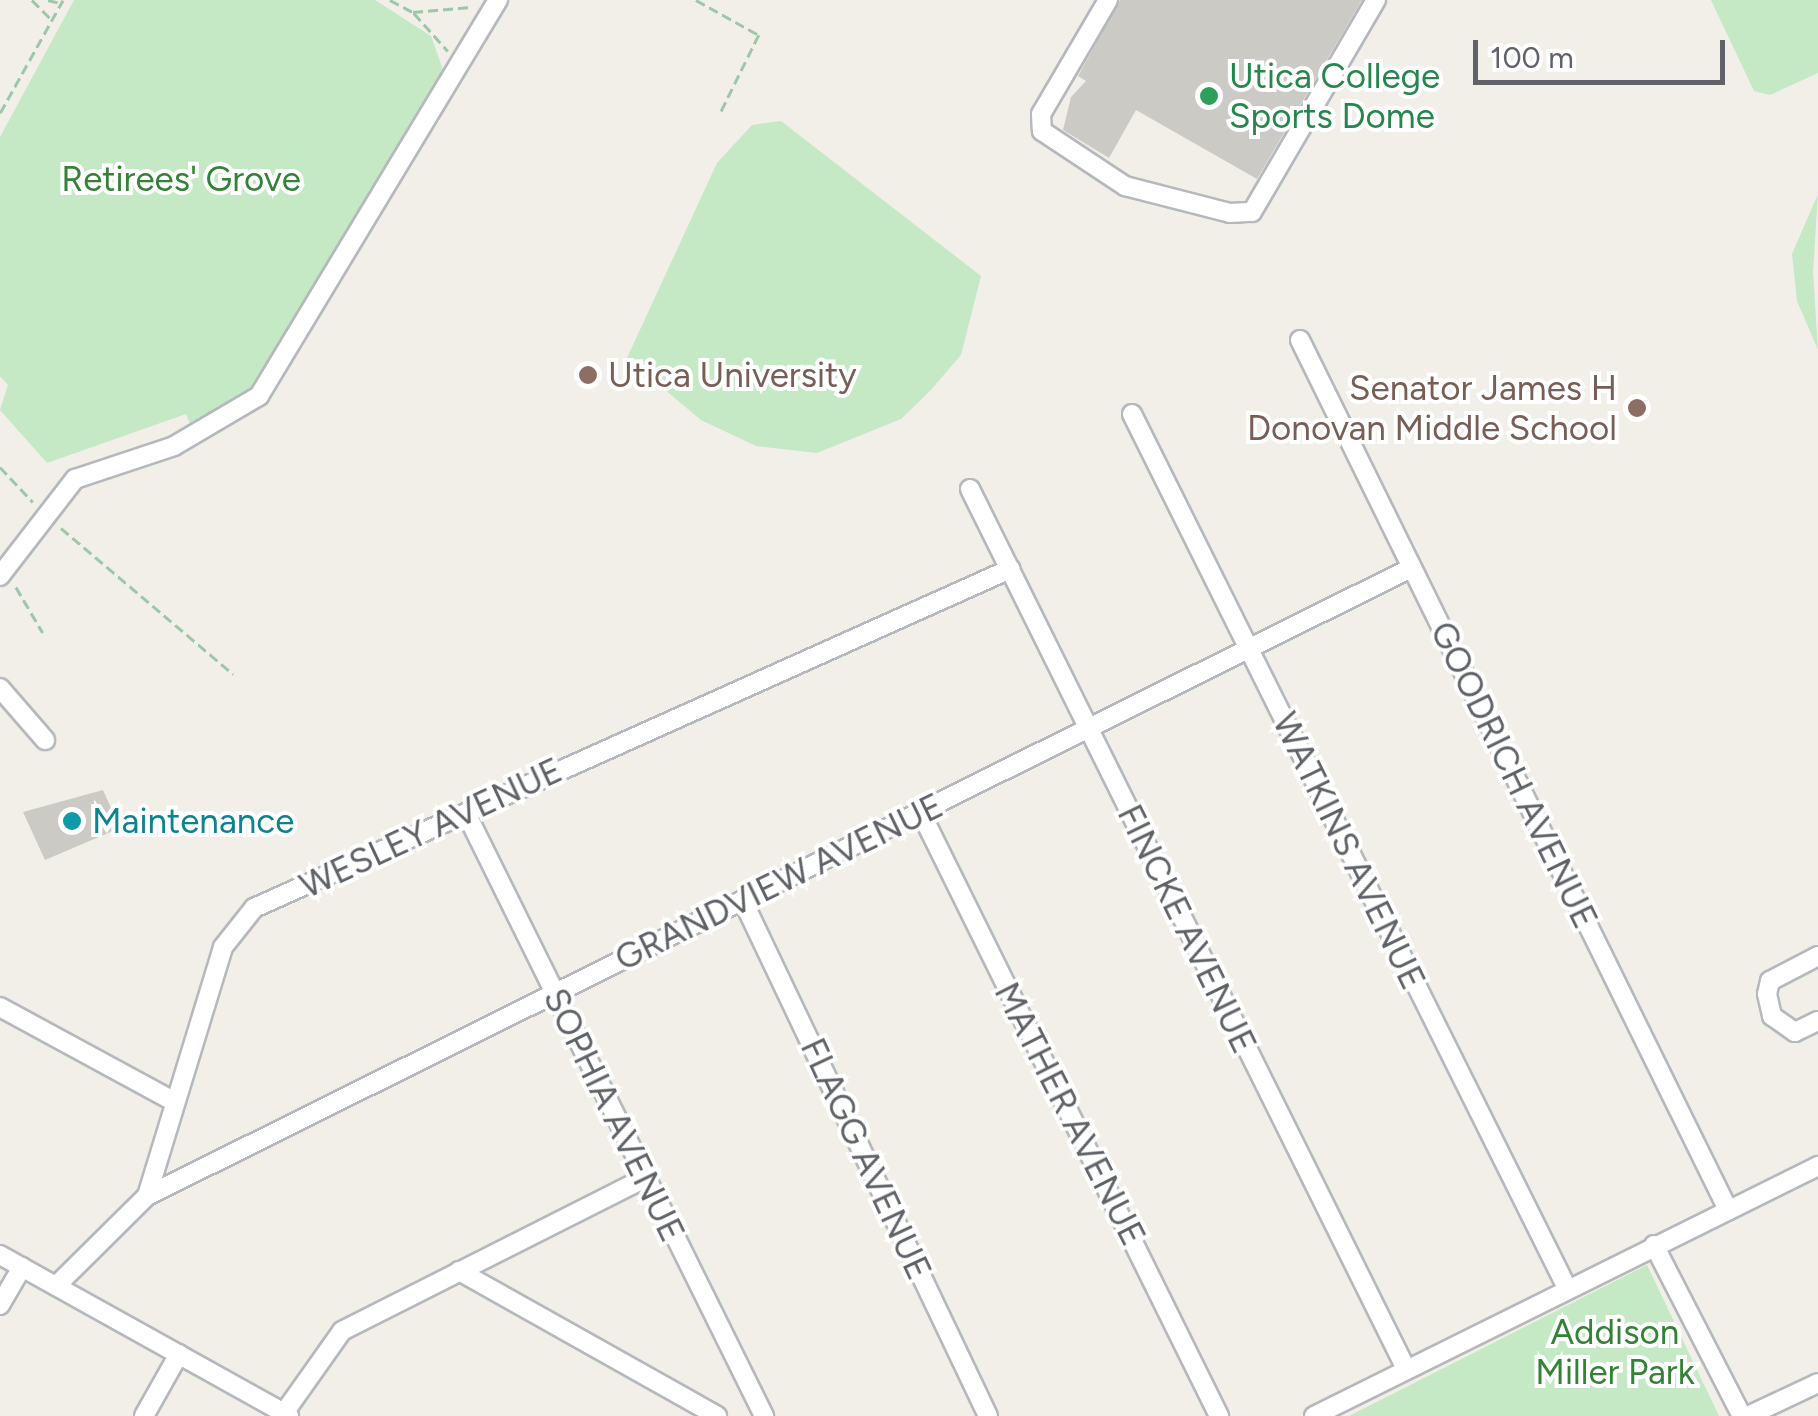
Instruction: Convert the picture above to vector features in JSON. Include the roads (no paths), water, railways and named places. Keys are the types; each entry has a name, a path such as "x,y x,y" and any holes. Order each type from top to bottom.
{"street":[{"path":"1108,0 1041,114 1042,130 1125,186 1230,213 1252,212 1376,0"},
{"path":"2,572 42,512 75,479 174,446 259,396 453,76 490,3"},
{"name":"GOODRICH AVENUE","path":"1300,340 1728,1210"},
{"name":"WATKINS AVENUE","path":"1132,414 1567,1288"},
{"name":"FINCKE AVENUE","path":"970,489 1406,1369"},
{"name":"GRANDVIEW AVENUE","path":"147,1196 1412,568"},
{"name":"WESLEY AVENUE","path":"56,1286 147,1196 223,948 241,918 1010,569"},
{"path":"0,688 45,740"},
{"name":"MATHER AVENUE","path":"921,812 1219,1416"},
{"name":"SOPHIA AVENUE","path":"466,813 764,1416"},
{"name":"FLAGG AVENUE","path":"743,901 988,1416"},
{"path":"1818,956 1770,981 1768,994 1772,1016 1795,1032 1818,1021"},
{"path":"0,1007 174,1102"},
{"path":"1314,1416 1818,1166"},
{"path":"0,1255 287,1415 342,1331 645,1178"},
{"path":"1654,1246 1745,1416 1818,1383"},
{"path":"0,1305 22,1267"},
{"path":"459,1271 718,1416"},
{"path":"144,1416 180,1354"}],"place":[{"name":"Utica College Sports Dome","path":"1209,96"},
{"name":"Utica University","path":"588,375"},
{"name":"Senator James H Donovan Middle School","path":"1637,408"},
{"name":"Maintenance","path":"72,821"}],"park label":[{"name":"Retirees' Grove","path":"181,179"},
{"name":"Addison Miller Park","path":"1615,1352"}]}
